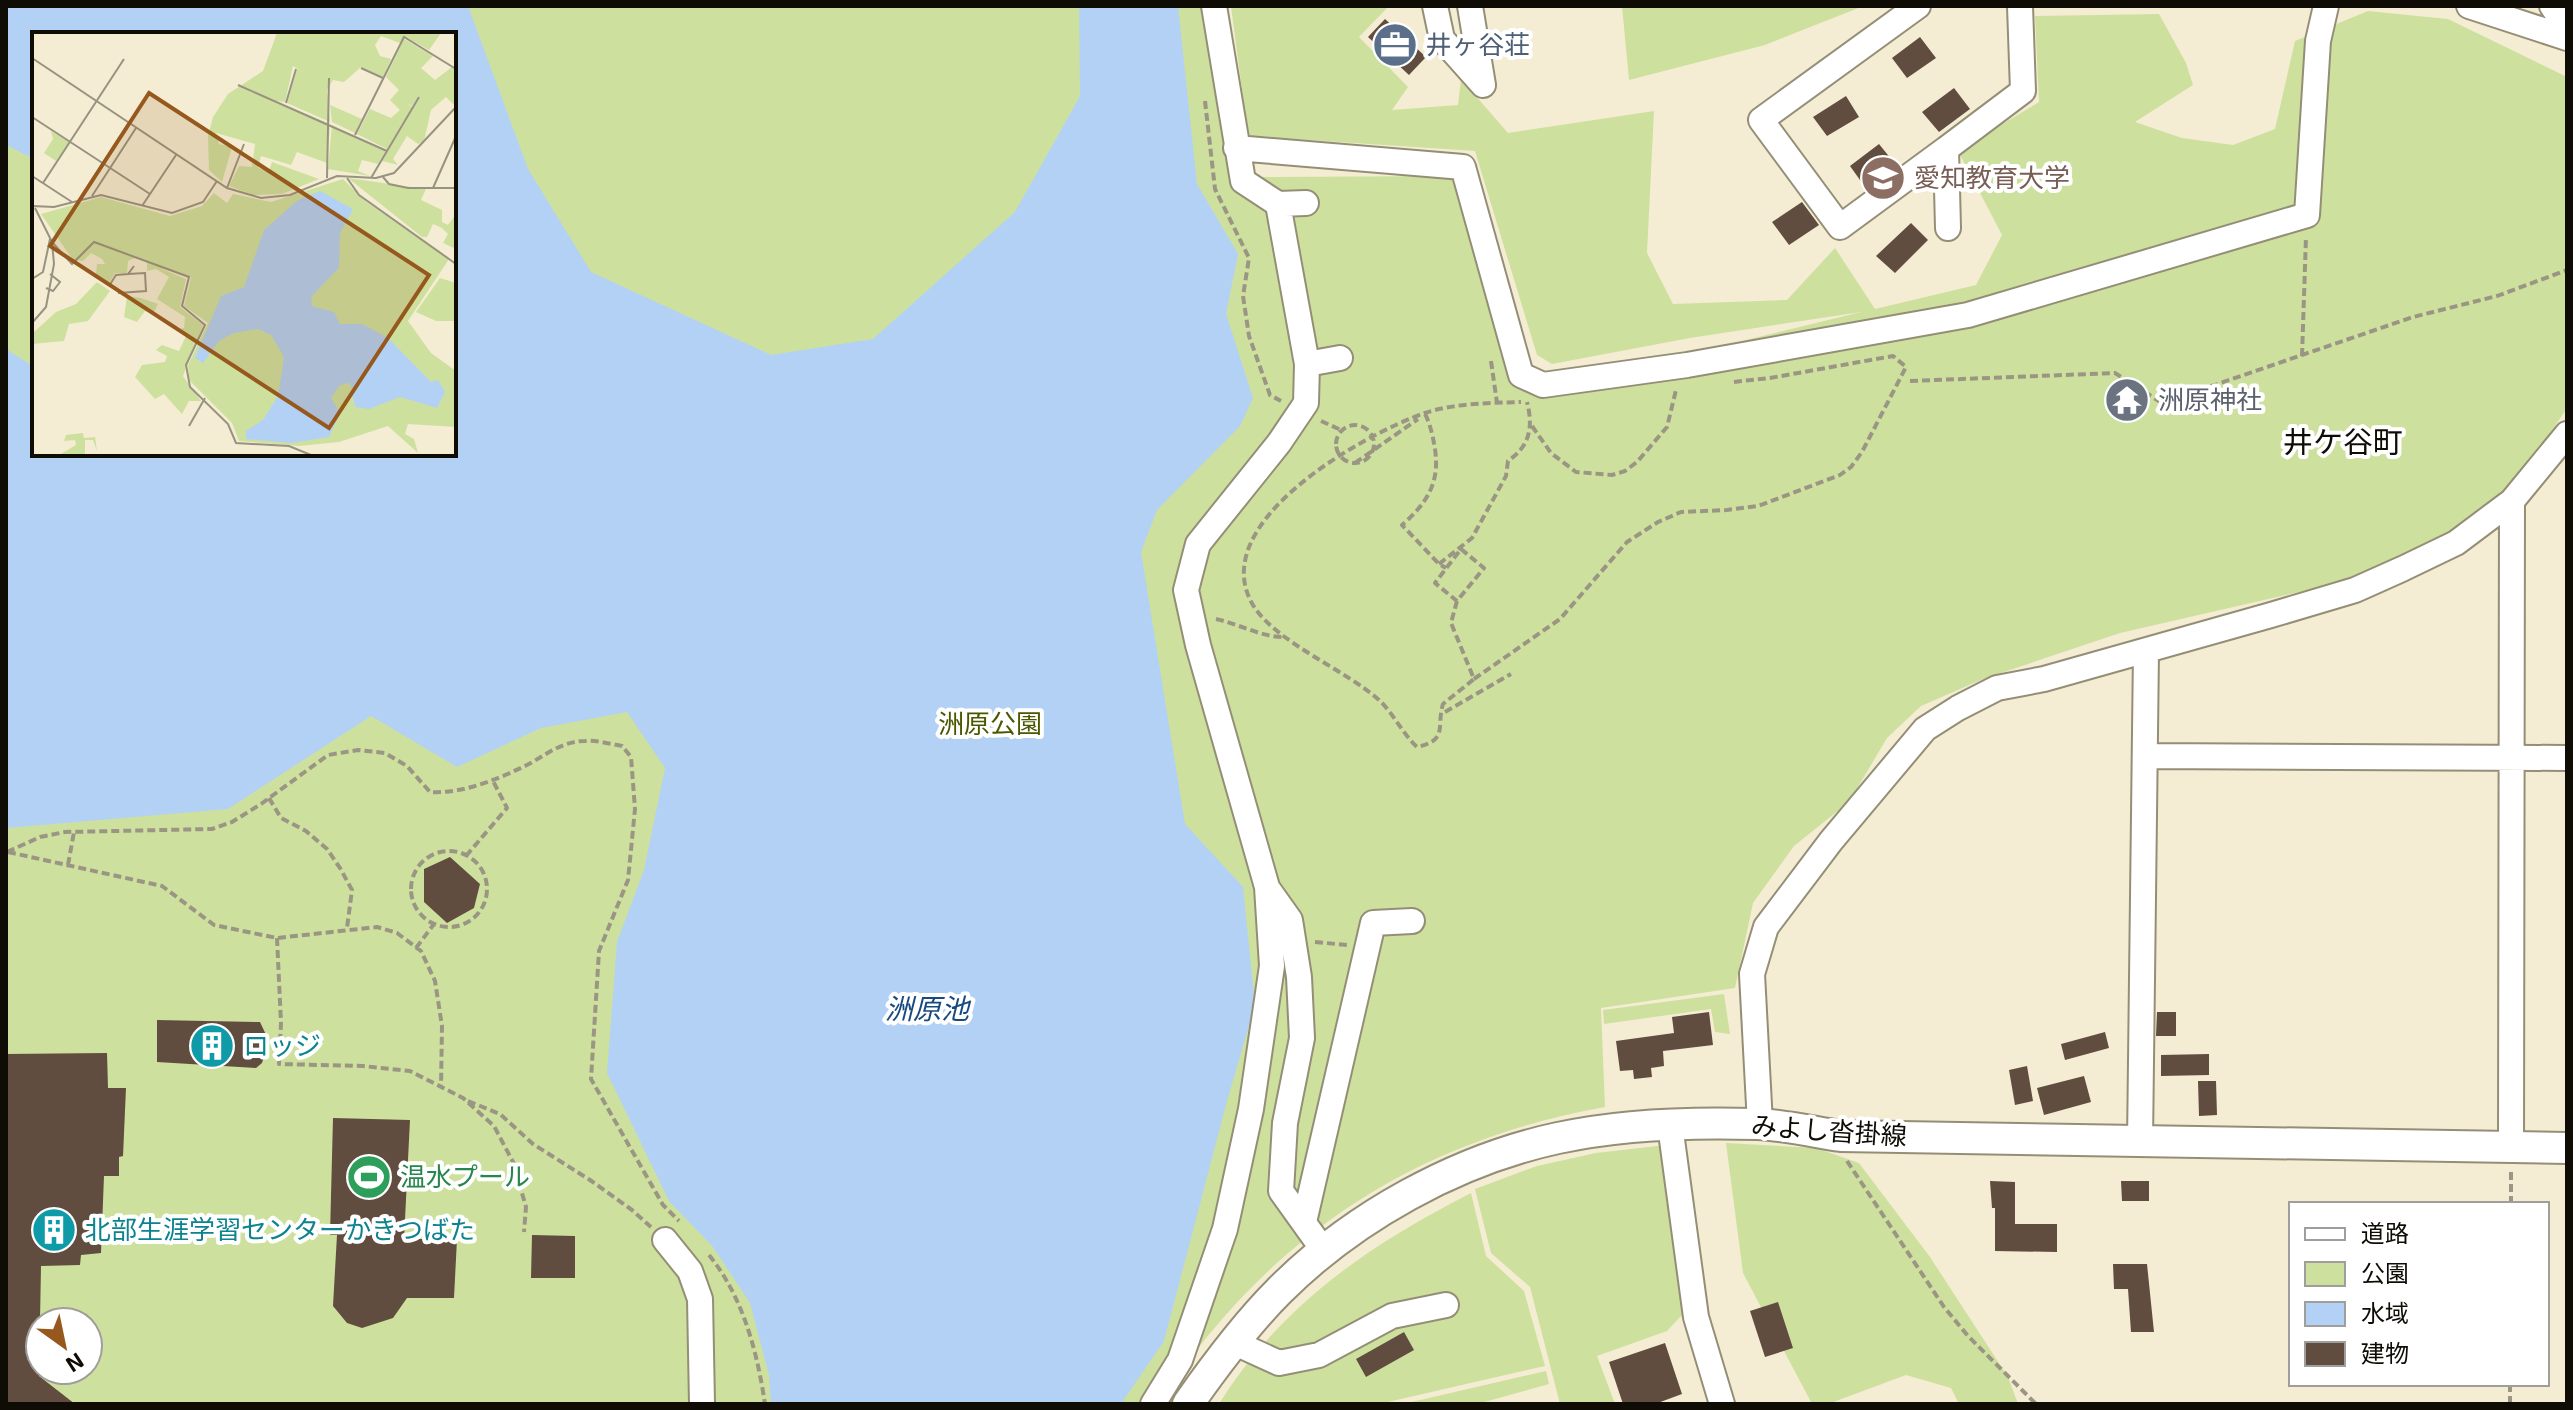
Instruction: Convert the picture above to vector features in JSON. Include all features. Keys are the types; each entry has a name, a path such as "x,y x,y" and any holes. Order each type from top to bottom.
{"main road":[{"name":"みよし沓掛線","path":"1188,1404 1233,1342 1280,1290 1324,1251 1404,1198 1506,1153 1557,1138 1605,1130 1670,1125 1760,1124 1841,1136 2567,1148"}],"street":[{"path":"1214,6 1243,181 1278,204 1306,203"},
{"path":"1435,6 1442,39 1483,85 1470,6"},
{"path":"1918,6 1761,120 1840,227 2023,91 2020,6"},
{"path":"1236,148 1463,167 1521,375 1543,385 1687,365 1968,315 2307,215 2318,41 2326,6"},
{"path":"2469,6 2567,38"},
{"path":"2552,6 2567,28"},
{"path":"1946,149 1948,228"},
{"path":"1153,1404 1180,1360 1225,1229 1251,1109 1272,966 1267,887 1198,645 1186,590 1198,544 1279,443 1306,403 1307,364 1278,204"},
{"path":"1307,364 1340,358"},
{"path":"1760,1124 1752,974 1766,927 1831,841 1925,729 1997,688 2044,679 2355,590 2456,543 2512,501 2567,434"},
{"path":"2511,1147 2512,501"},
{"path":"2140,1143 2146,651"},
{"path":"2145,756 2567,758"},
{"path":"1267,887 1290,920 1299,977 1302,1038 1285,1123 1281,1191 1324,1251"},
{"path":"1304,1222 1373,923 1412,921"},
{"path":"1670,1125 1696,1317 1722,1404"},
{"path":"675,1234 700,1299 702,1404"},
{"path":"1233,1342 1279,1363 1319,1355 1392,1316 1446,1305"}],"path":[{"path":"1204,98 1215,189 1249,258 1243,296 1249,336 1270,395 1300,412"},
{"path":"2302,356 2307,215"},
{"path":"1910,381 2115,373 2162,403 2413,317 2497,296 2567,270"},
{"path":"1662,389 1677,388 1667,427 1637,462 1625,471 1612,475 1576,472 1551,453 1532,426 1527,402 1449,408 1426,413 1373,435 1293,489 1265,520 1247,547 1244,569 1253,605 1286,637 1379,700 1417,747 1429,744 1439,734 1443,704 1560,619 1627,542 1658,522 1681,512 1758,506 1840,475 1851,467 1862,452 1906,367 1893,356 1770,378 1723,383"},
{"path":"1491,357 1497,403"},
{"path":"1355,463 1426,413"},
{"path":"1426,413 1437,463 1434,489 1424,504 1402,525 1446,568"},
{"path":"1352,424 1364,427 1374,442 1371,454 1355,463 1343,459 1336,448 1338,435 1352,424"},
{"path":"1439,564 1472,538 1506,476 1508,461 1518,454 1532,426"},
{"path":"1457,601 1435,583 1461,549 1484,568 1457,601 1451,623 1474,679"},
{"path":"1192,616 1239,624 1271,637 1286,637"},
{"path":"1445,712 1511,674"},
{"path":"6,852 40,837 74,832 212,829 232,822 328,755 358,750 385,753 407,766 430,792 449,793 528,764 556,747 584,741 622,746 631,757 635,809 628,880 599,951 591,1079 663,1205 675,1234"},
{"path":"466,856 507,808 492,779"},
{"path":"269,798 281,818 306,831 327,849 340,868 352,890 347,928"},
{"path":"67,865 74,832"},
{"path":"447,851 466,856 480,866 485,877 485,902 470,921 458,926 434,924 415,907 411,895 416,871 434,854 447,851"},
{"path":"6,852 162,886 214,925 277,938 347,928 377,927 397,933 421,951 435,981 442,1026 441,1087"},
{"path":"416,948 434,924"},
{"path":"277,938 281,1023 279,1064 363,1066 410,1071 500,1114 533,1144 632,1210 675,1234"},
{"path":"1293,940 1367,946"},
{"path":"463,1098 494,1126 513,1162 526,1207 524,1232"},
{"path":"1841,1136 1842,1154 1944,1307 1968,1336 2036,1404"},
{"path":"2511,1147 2511,1202"},
{"path":"704,1249 726,1277 740,1309 752,1341 765,1404"}],"green space":[{"name":"洲原公園","path":"6,6 1208,6 1247,177 1453,176 1515,383 1530,393 1861,312 1690,338 1552,364 1537,355 1475,151 1248,136 1231,6 1389,6 1359,37 1408,87 1392,110 1458,105 1461,79 1508,133 1654,111 1647,253 1673,304 1787,300 1835,248 1875,309 1976,285 2002,235 1958,151 2039,102 2035,16 2159,14 2186,63 2193,85 2135,122 2182,138 2233,145 2275,129 2295,41 2368,11 2448,19 2567,77 2567,408 2534,457 2491,504 2447,534 2352,580 2120,633 1983,679 1921,706 1887,738 1849,802 1794,846 1753,903 1735,988 1601,1008 1605,1107 1490,1137 1436,1159 1385,1185 1336,1216 1290,1251 1247,1292 1190,1361 1164,1404 6,1404"},
{"path":"1622,6 1861,7 1765,45 1629,80"},
{"path":"1724,994 1730,1034 1715,1032 1711,1009 1604,1024 1603,1010"},
{"path":"1726,1143 1816,1148 1859,1163 1930,1257 2008,1377 2018,1404 1959,1404 1951,1388 1906,1375 1828,1404 1812,1404 1743,1273"},
{"path":"1666,1145 1685,1312 1667,1331 1597,1356 1615,1404 1560,1404 1530,1287 1491,1253 1475,1189 1537,1166 1596,1153"},
{"path":"1471,1193 1486,1256 1524,1291 1545,1366 1379,1404 1219,1404 1270,1337 1330,1281 1397,1234"},
{"path":"1546,1371 1549,1384 1477,1404 1403,1404"}],"water":[{"name":"洲原池","path":"6,6 468,6 528,169 591,272 771,355 873,339 1015,212 1080,96 1079,6 1178,6 1197,184 1238,254 1226,314 1253,398 1240,426 1157,510 1141,552 1185,824 1243,887 1255,1005 1164,1341 1121,1404 771,1404 769,1375 750,1303 713,1247 669,1201 607,1073 617,942 644,870 665,768 627,712 541,728 457,767 371,716 228,809 6,828 6,349 32,366 32,456 456,456 456,32 32,32 32,158 6,145"}],"building":[{"path":"1385,19 1426,57 1409,75 1368,37"},
{"path":"1920,37 1936,58 1907,78 1892,58"},
{"path":"1954,88 1970,109 1939,132 1922,112"},
{"path":"1846,96 1859,117 1827,136 1813,117"},
{"path":"1879,144 1896,165 1865,187 1850,166"},
{"path":"1802,202 1819,225 1789,245 1772,222"},
{"path":"1911,223 1928,240 1895,273 1876,256"},
{"path":"450,857 480,884 474,908 447,923 424,902 424,869"},
{"path":"1709,1012 1713,1045 1663,1051 1664,1066 1651,1068 1652,1077 1634,1079 1633,1070 1620,1071 1616,1041 1674,1033 1672,1017"},
{"path":"2157,1012 2176,1012 2176,1036 2156,1036"},
{"name":"ロッジ","path":"157,1020 260,1022 269,1041 262,1063 256,1068 157,1062"},
{"path":"2105,1032 2109,1048 2065,1060 2061,1044"},
{"name":"北部生涯学習センターかきつばた","path":"107,1053 108,1088 126,1088 123,1156 119,1157 119,1176 104,1176 101,1253 81,1255 80,1265 41,1266 40,1306 24,1306 24,1386 52,1386 75,1404 6,1404 6,1054"},
{"path":"2209,1054 2209,1075 2161,1076 2161,1055"},
{"path":"2027,1066 2033,1101 2015,1105 2009,1070"},
{"path":"2084,1076 2091,1102 2044,1115 2037,1088"},
{"path":"2198,1081 2216,1081 2217,1115 2199,1116"},
{"name":"温水プール","path":"333,1118 410,1120 404,1239 457,1239 454,1298 407,1298 393,1318 362,1328 347,1323 333,1306 337,1235 330,1235"},
{"path":"1990,1181 2015,1182 2015,1224 2057,1224 2057,1252 1995,1251 1995,1208 1992,1208"},
{"path":"2121,1181 2149,1181 2149,1201 2122,1201"},
{"path":"532,1235 575,1236 575,1278 531,1278"},
{"path":"2113,1264 2147,1264 2154,1332 2131,1332 2128,1289 2114,1289"},
{"path":"1778,1302 1793,1348 1765,1357 1750,1311"},
{"path":"1404,1332 1414,1350 1366,1377 1356,1359"},
{"path":"1665,1343 1682,1394 1655,1404 1623,1404 1609,1362"}],"place":[{"name":"井ヶ谷荘","path":"1395,45"},
{"name":"愛知教育大学","path":"1883,178"},
{"name":"洲原神社","path":"2127,400"},
{"name":"ロッジ","path":"212,1046"},
{"name":"温水プール","path":"369,1177"},
{"name":"北部生涯学習センターかきつばた","path":"54,1230"}],"district":[{"name":"井ケ谷町","path":"2343,443"}]}
